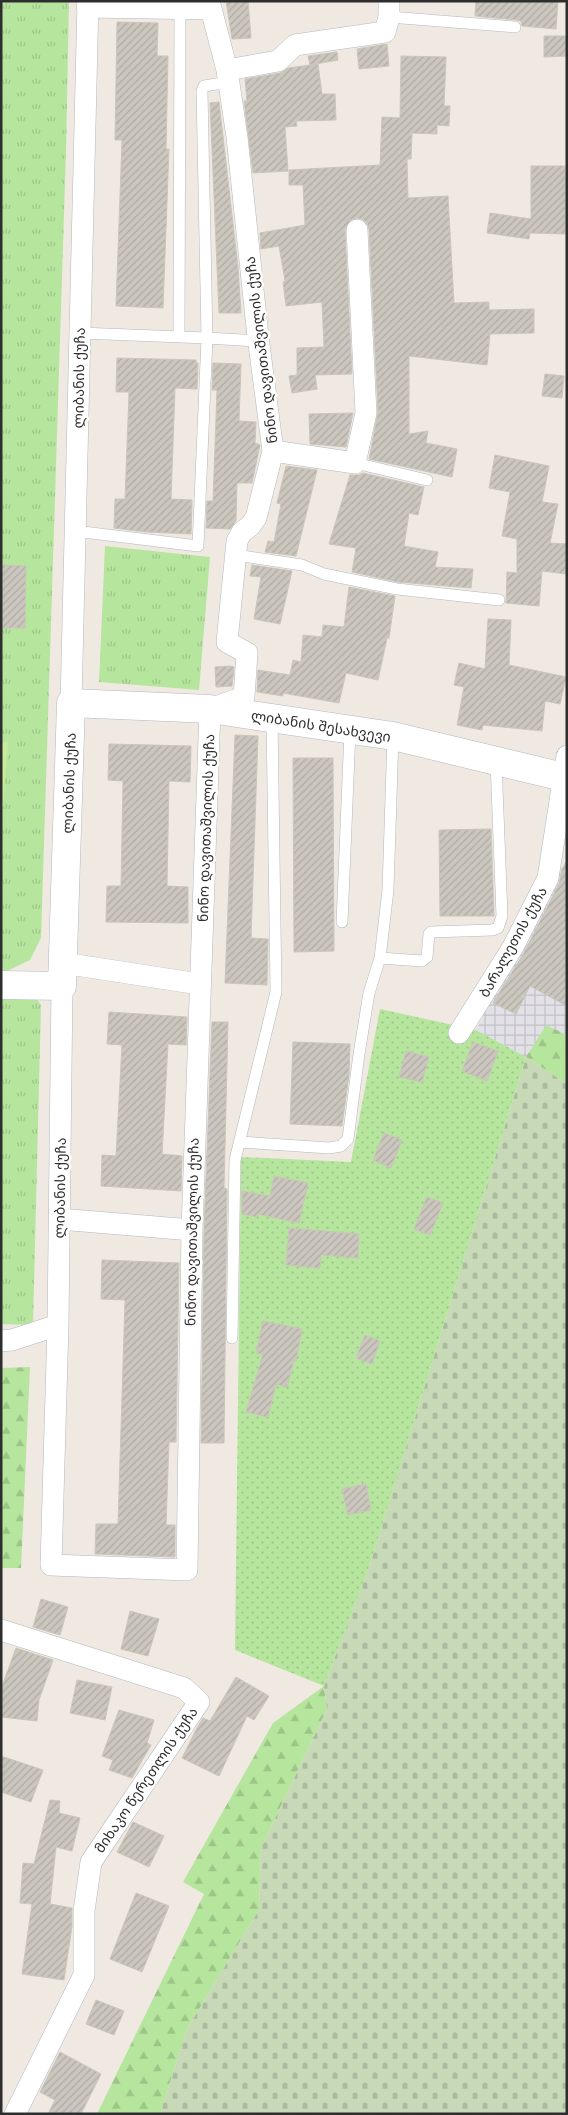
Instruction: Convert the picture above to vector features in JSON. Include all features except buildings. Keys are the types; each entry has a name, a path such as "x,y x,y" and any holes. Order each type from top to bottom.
{"street":[{"path":"88,4 180,8 210,5"},
{"name":"ლიბანის ქუჩა","path":"51,1565 58,1325 63,975 88,4"},
{"name":"ნინო დავითაშვილის ქუჩა","path":"51,1565 187,1570 192,1230 210,709 244,697 247,653 227,642 236,555 238,541 242,532 256,518 273,451 258,341 237,137 228,76 210,5"},
{"path":"228,76 278,61 295,45 385,32 389,9"},
{"path":"273,451 355,463 366,413 357,230"},
{"name":"ლიბანის შესახვევი","path":"71,703 210,709 393,736 496,760 566,770"},
{"name":"ბარალეთის ქუჩა","path":"459,1034 513,947 548,878 566,770"},
{"path":"1,985 63,975 199,984"},
{"path":"59,1219 192,1230"},
{"path":"1,1341 12,1340 58,1325"},
{"name":"მიხაკო წერეთლის ქუჩა","path":"1,1630 184,1688 198,1702 91,1862 84,1912 84,1974 15,2114"}],"lane":[{"path":"179,337 180,8"},
{"path":"389,9 515,27"},
{"path":"75,531 198,546 207,338 202,91 204,86 228,76"},
{"path":"80,333 258,341"},
{"path":"355,463 427,480"},
{"path":"236,555 302,565 324,574 397,589 499,600"},
{"path":"232,1338 235,1160 276,992 272,718"},
{"path":"342,922 350,731"},
{"path":"240,1142 329,1148 341,1146 348,1139 369,993 380,958 388,890 393,736"},
{"path":"380,958 422,961 427,957 429,934 431,932 492,930 498,928 502,916 496,760"}],"shaded area":[{"path":"558,869 567,874 567,1035 546,1026 526,1057 476,1030"}],"green space":[{"path":"1,1 69,1 41,938 30,960 7,971 1,970"},
{"path":"105,546 210,557 199,690 99,682"},
{"path":"1,742 8,742 1,833"},
{"path":"1,997 36,998 41,1005 33,1325 1,1324"},
{"path":"380,1009 476,1030 526,1057 370,1564 324,1686 235,1650 241,1157 351,1162"},
{"path":"546,1025 567,1035 567,1084 526,1057"},
{"path":"526,1057 567,1084 567,2114 160,2114 187,2029 259,1910 261,1848 327,1709 324,1686 370,1564"},
{"path":"30,1367 21,1568 1,1568 1,1368"},
{"path":"324,1686 327,1709 261,1848 259,1910 187,2029 160,2114 97,2114 204,1894 183,1882 273,1723"}]}
